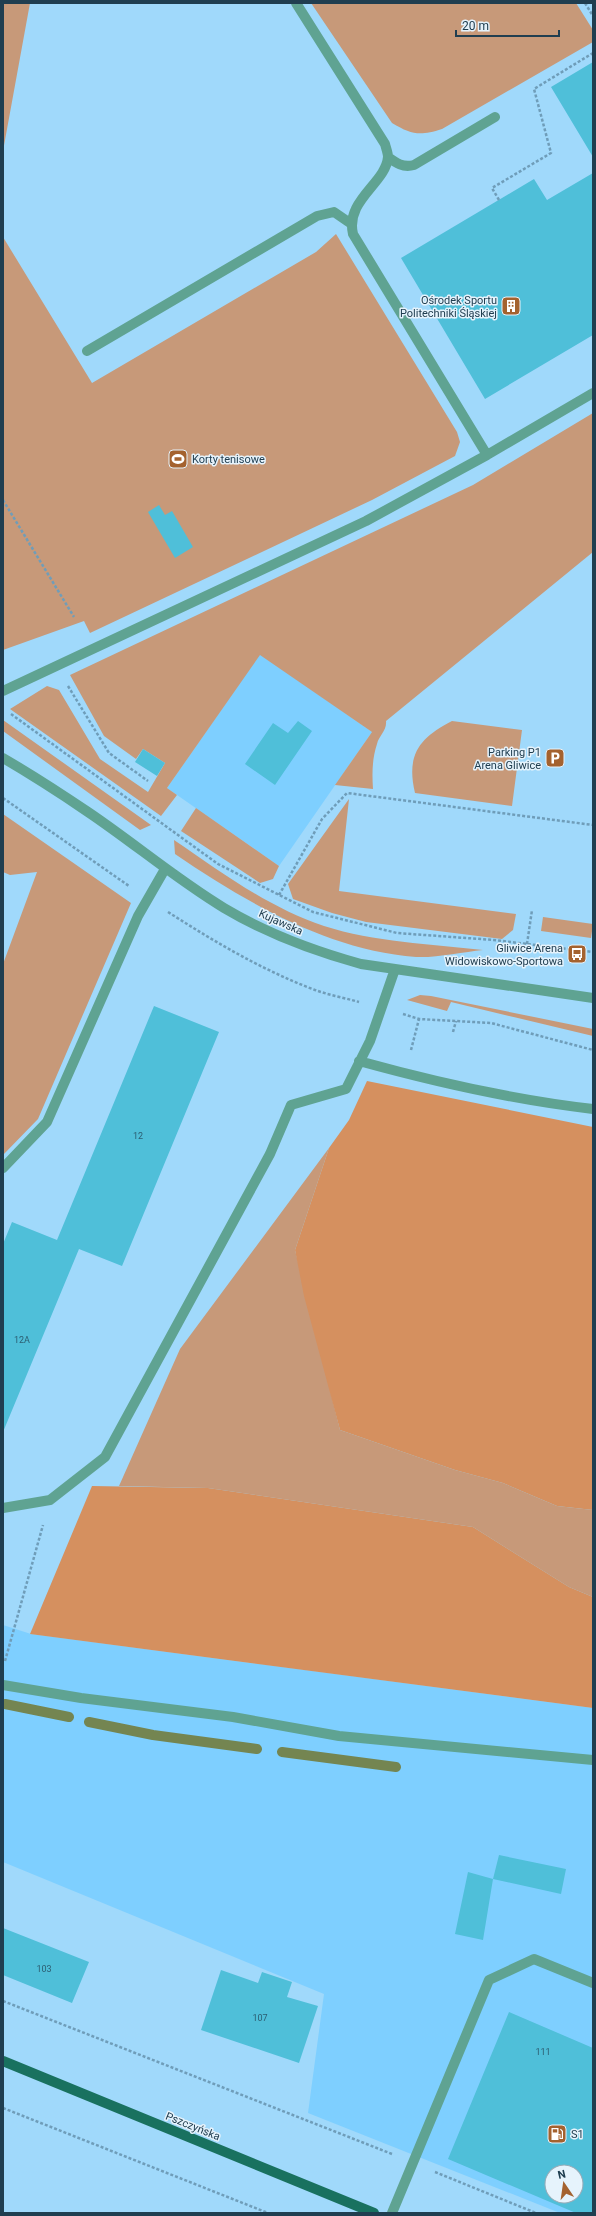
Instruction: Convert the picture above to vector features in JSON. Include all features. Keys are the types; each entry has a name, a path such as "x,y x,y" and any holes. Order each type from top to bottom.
{"main road":[{"name":"Pszczyńska","path":"3,2061 374,2213"}],"street":[{"path":"296,3 385,144 388,157 384,168 354,211 350,223"},
{"path":"388,157 399,165 407,167 414,166 494,117"},
{"path":"87,351 317,216 334,212 350,223 357,243 488,455"},
{"path":"3,691 366,521 488,455 593,393"},
{"name":"Kujawska","path":"3,758 88,812 165,868 224,908 281,937 325,954 361,964 593,998"},
{"path":"3,1168 46,1122 138,916 165,868"},
{"path":"3,1508 50,1500 105,1457 270,1154 291,1105 346,1089 370,1041 395,969"},
{"path":"359,1061 404,1073 548,1104 593,1109"},
{"path":"3,1685 81,1698 233,1717 339,1736 593,1760"},
{"path":"392,2213 490,1980 534,1958 593,1983"}],"path":[{"path":"585,3 593,16"},
{"path":"499,200 492,188 551,153 534,89 593,53"},
{"path":"3,500 74,617"},
{"path":"56,667 109,753 148,781"},
{"path":"12,714 218,864 313,912 397,933 527,944 593,952"},
{"path":"279,895 322,819 347,793 593,825"},
{"path":"527,944 532,910"},
{"path":"404,1073 419,1019"},
{"path":"453,1032 456,1021"},
{"path":"3,1667 50,1500"},
{"path":"3,2001 536,2213"},
{"path":"3,2108 268,2213"}],"shaded area":[{"path":"3,3 30,3 3,151"},
{"path":"311,3 576,3 593,30 593,42 442,129 428,133 416,133 405,130 392,123"},
{"name":"Korty tenisowe","path":"336,234 457,432 460,442 455,456 372,500 90,633 84,621 3,650 3,237 92,383 316,252"},
{"path":"593,413 593,552 386,721 385,728 378,741 374,755 373,789 335,785 372,732 260,655 167,788 177,795 161,816 10,709 47,686 59,690 100,759 148,792 165,763 143,749 136,759 104,736 70,675 473,485"},
{"path":"260,654 372,732 279,866 167,788"},
{"path":"3,720 151,825 140,830 3,731"},
{"path":"452,721 522,730 512,806 415,793 412,768 418,749 423,741 431,734"},
{"path":"349,799 339,891 516,914 513,930 502,939 366,922 332,913 293,899 288,884"},
{"path":"196,808 279,866 273,879 260,883 181,831"},
{"path":"3,814 131,903 38,1119 3,1155 3,964 37,872 10,875 3,872"},
{"path":"174,840 228,877 265,899 324,926 363,936 483,950 441,956 416,957 383,953 351,945 320,934 260,906 202,872 175,854"},
{"path":"543,917 593,924 591,938 541,931"},
{"path":"420,995 593,1029 593,1036 451,1002 447,1011 407,1000"},
{"path":"367,1081 593,1127 593,1510 557,1506 503,1483 455,1470 340,1430 304,1296 295,1250 329,1148 349,1120"},
{"path":"329,1148 295,1250 340,1430 455,1470 503,1483 557,1506 593,1510 593,1597 569,1587 473,1527 208,1488 119,1486 180,1349"},
{"path":"92,1486 208,1488 473,1527 569,1587 593,1597 593,1708 30,1634"},
{"path":"3,1625 31,1634 593,1708 593,2213 560,2213 308,2113 324,1994 3,1862"}],"building":[{"path":"593,62 593,157 551,87"},
{"name":"Ośrodek Sportu Politechniki Śląskiej","path":"593,173 593,335 485,399 401,258 534,179 547,200"},
{"path":"159,505 165,515 172,511 193,547 175,558 148,512"},
{"path":"298,721 312,731 275,785 245,764 273,723 288,733"},
{"path":"143,749 165,763 157,776 135,762"},
{"path":"154,1006 219,1032 122,1266 79,1249 3,1432 3,1244 12,1222 57,1240"},
{"path":"499,1855 566,1869 561,1894 493,1879"},
{"path":"468,1872 493,1879 483,1940 455,1934"},
{"path":"3,1928 89,1962 72,2003 3,1975"},
{"path":"221,1970 258,1983 262,1972 292,1982 287,1997 318,2006 299,2063 201,2030"},
{"path":"509,2012 593,2048 593,2213 576,2213 555,2204 584,2204 584,2164 544,2164 544,2200 448,2159"}],"waterway":[{"path":"5,1704 69,1717"},
{"path":"89,1722 153,1735 257,1749"},
{"path":"282,1752 396,1767"}],"place":[{"name":"Ośrodek Sportu Politechniki Śląskiej","path":"511,306"},
{"name":"Korty tenisowe","path":"178,459"},
{"name":"Parking P1 Arena Gliwice","path":"555,758"},
{"name":"Gliwice Arena Widowiskowo-Sportowa","path":"577,954"},
{"name":"S1","path":"557,2134"}]}
